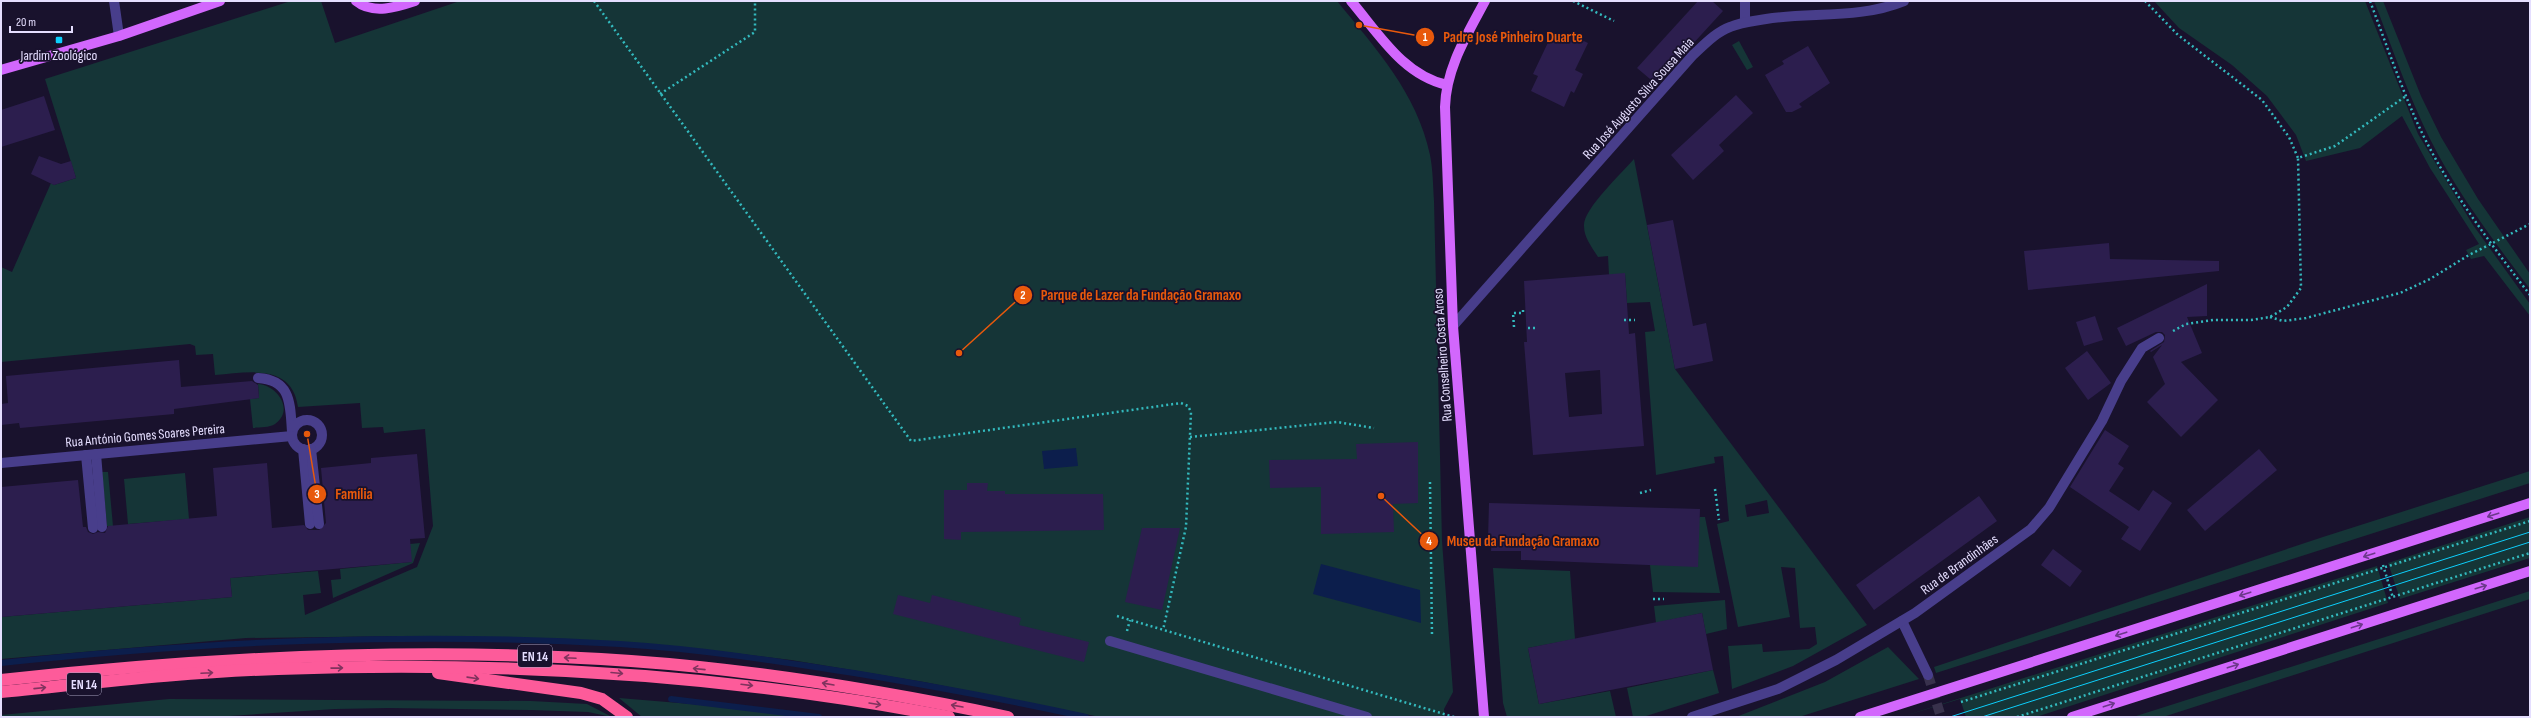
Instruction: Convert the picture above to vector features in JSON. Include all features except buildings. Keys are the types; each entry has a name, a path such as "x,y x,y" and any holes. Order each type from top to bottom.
{"highway":[{"name":"EN 14","path":"1,680 158,665 290,657 408,654 545,657 633,661 811,681 1008,717"},
{"name":"EN 14","path":"1,692 168,676 277,669 393,667 576,670 722,682 799,692 949,717"},
{"path":"393,667 581,693 602,699 627,717"}],"main road":[{"path":"1,70 119,36 220,1"},
{"path":"356,1 363,6 381,9 415,1"},
{"path":"1351,1 1410,68 1433,82 1447,85"},
{"name":"Rua Conselheiro Costa Aroso","path":"1484,716 1453,326 1445,122 1447,85 1457,55 1485,1"},
{"path":"1860,717 2530,503"},
{"path":"2072,717 2530,571"}],"street":[{"path":"114,1 119,36"},
{"path":"1745,1 1745,22"},
{"name":"Rua José Augusto Silva Sousa Maia","path":"1453,326 1694,55 1729,27 1745,22 1783,17 1864,12 1890,7 1904,1"},
{"name":"Rua de Brandinhães","path":"1692,717 1778,689 1812,673 1902,621 2040,520 2102,421 2120,381 2133,361 2142,348 2159,338"},
{"path":"258,378 274,381 286,392 290,403 292,434 296,444 307,449"},
{"path":"292,434 297,424 306,420 319,425 321,439 307,449"},
{"name":"Rua António Gomes Soares Pereira","path":"1,463 292,434"},
{"path":"307,449 314,524"},
{"path":"91,454 98,527"},
{"path":"1902,621 1928,674"},
{"path":"1110,640 1366,717"}],"path":[{"path":"594,1 911,441 1181,403 1188,406 1191,412 1186,527 1163,630"},
{"path":"660,94 755,32 755,1"},
{"path":"1573,1 1614,21"},
{"path":"2145,1 2178,35 2262,100 2289,137 2298,158 2301,288 2287,307 2270,317 2251,320 2213,320 2186,324 2159,338"},
{"path":"2370,1 2416,121 2449,180 2491,244 2530,295"},
{"path":"2298,158 2335,146 2406,96"},
{"path":"2270,317 2283,321 2306,318 2375,301 2430,279 2491,244 2530,224"},
{"path":"1514,328 1513,313 1523,313 1523,309"},
{"path":"1624,320 1635,320"},
{"path":"1528,328 1537,328"},
{"path":"1190,437 1337,422 1374,428"},
{"path":"1430,482 1432,636"},
{"path":"1715,489 1719,520"},
{"path":"1640,492 1651,490"},
{"path":"1961,702 2530,521"},
{"path":"2016,717 2530,554"},
{"path":"2383,564 2394,601"},
{"path":"1653,599 1664,599"},
{"path":"1117,616 1454,717"}],"green space":[{"path":"291,1 321,1 335,43 460,1 1337,1 1380,54 1405,92 1424,133 1431,161 1434,201 1442,541 1453,692 1444,709 1445,717 1100,717 924,682 791,660 725,652 568,639 404,636 246,638 1,659 1,617 232,597 230,578 318,571 321,593 303,595 305,615 417,567 433,526 425,429 384,433 383,427 362,428 360,403 298,407 294,393 287,383 278,377 266,373 254,372 215,375 213,354 196,355 195,346 190,344 1,362 1,267 12,272 51,183 54,185 76,178 45,79"},
{"path":"2154,1 2365,1 2418,134 2473,225 2530,304 2530,316 2484,256 2471,259 2466,250 2479,244 2430,168 2402,116 2360,148 2306,161 2296,135 2267,96 2232,65 2179,28"},
{"path":"2374,1 2383,1 2421,96 2441,137 2478,199 2530,274 2530,289 2464,198 2430,139 2400,71"},
{"path":"1739,41 1753,67 1747,70 1732,45"},
{"path":"1634,159 1675,369 1867,625 1793,666 1732,689 1728,646 1762,644 1763,652 1809,649 1817,644 1815,627 1800,628 1795,568 1781,567 1790,617 1738,627 1717,524 1729,521 1723,456 1714,457 1715,463 1656,475 1645,332 1655,331 1650,302 1627,303 1625,274 1609,275 1608,256 1598,257 1584,230 1585,219 1596,201","holes":["1767,500 1769,513 1747,517 1745,505"]},
{"path":"258,384 265,385 277,393 283,405 283,412 281,418 275,424 267,427 253,428 250,399 259,398"},
{"path":"2530,471 2530,483 1936,673 1934,667 2323,537"},
{"path":"102,472 108,472 113,526 107,526"},
{"path":"185,473 189,519 128,524 124,479"},
{"path":"1700,517 1705,517 1720,593 1653,592 1650,565"},
{"path":"2530,517 2530,558 2400,599 2388,563"},
{"path":"420,543 413,563 333,598 331,580 341,579 340,569 411,562 410,544"},
{"path":"2377,566 2388,603 2036,717 1966,717 1960,699 1901,717"},
{"path":"1493,568 1570,571 1575,639 1528,648 1539,704 1610,691 1616,717 1507,717 1503,703"},
{"path":"2530,591 2530,599 2163,717 2133,717"},
{"path":"1725,600 1727,629 1706,634 1702,613 1656,623 1654,606"},
{"path":"1888,647 1919,679 1799,717 1736,717 1825,682"},
{"path":"1713,670 1719,693 1643,717 1633,717 1627,688"},
{"path":"619,698 715,706 803,717 642,717"},
{"path":"169,699 531,701 587,704 612,717 588,712 389,708 335,709 214,717 1,717 1,715"}],"water":[{"path":"1076,448 1078,466 1044,469 1042,451"},
{"path":"1321,564 1420,590 1421,623 1313,594"}],"waterway":[{"path":"1,663 79,655 233,644 387,639 542,640 650,646 767,660 912,683 1086,717"},
{"path":"671,699 819,717"}],"tunnel":[{"path":"1928,675 1941,717"}],"tram line":[{"path":"1950,717 2530,532"},
{"path":"1982,717 2530,542"}],"place":[{"name":"Padre José Pinheiro Duarte","path":"1359,25"},
{"name":"Jardim Zoológico","path":"59,40"},
{"name":"Parque de Lazer da Fundação Gramaxo","path":"959,353"},
{"name":"Família","path":"307,434"},
{"name":"Museu da Fundação Gramaxo","path":"1381,496"}]}
